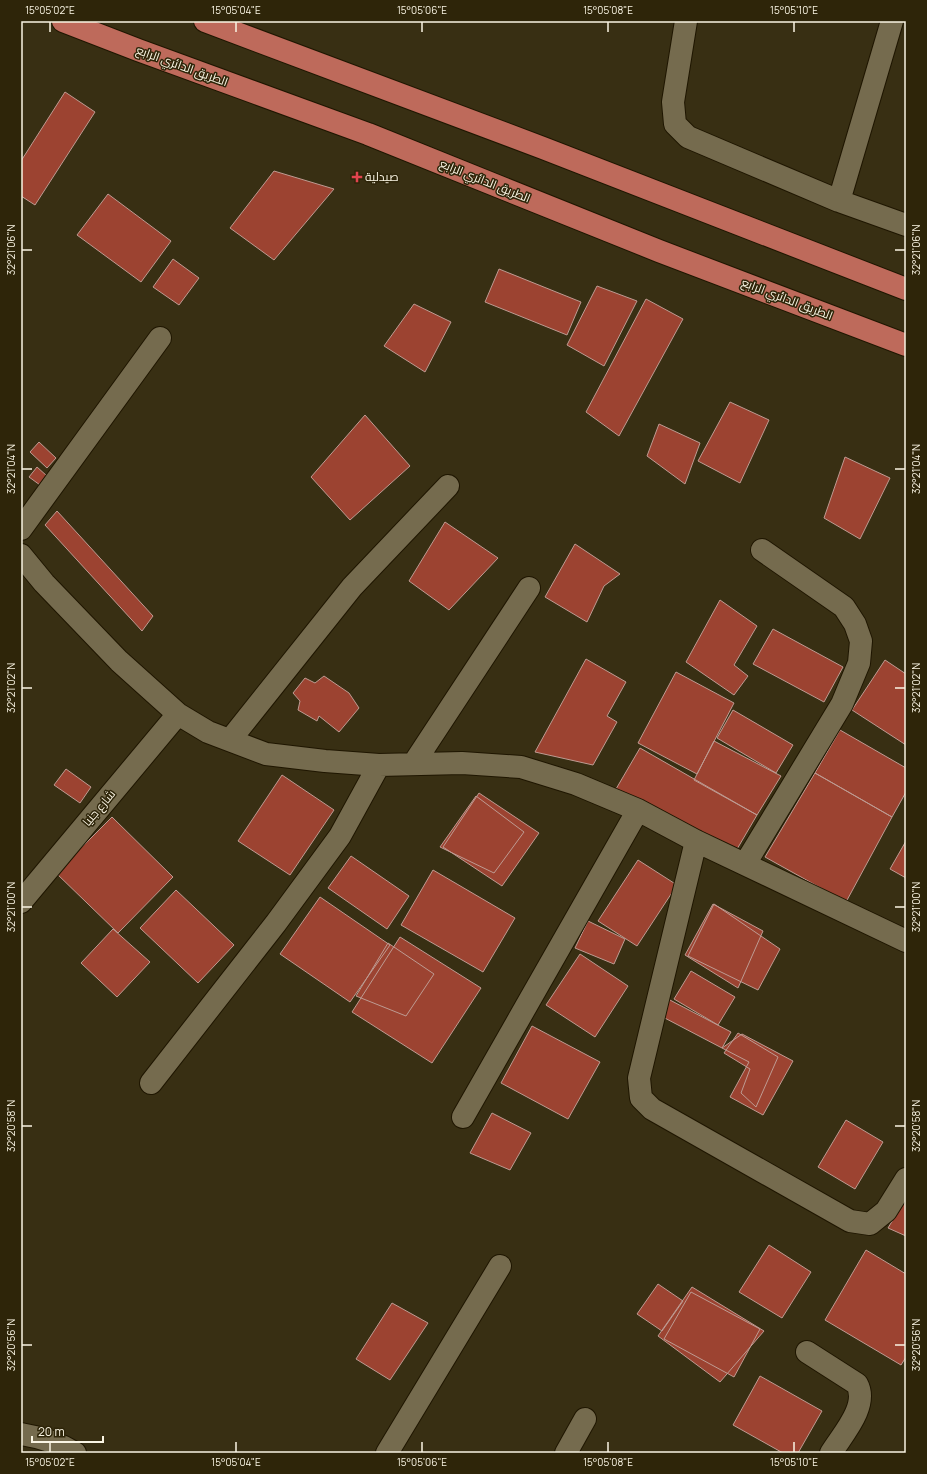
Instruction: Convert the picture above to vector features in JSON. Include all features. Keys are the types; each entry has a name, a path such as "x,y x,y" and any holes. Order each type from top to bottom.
{"main road":[{"name":"الطريق الدائري الرابع","path":"63,21 368,134 660,251 906,345"},
{"path":"205,21 543,148 906,289"}],"street":[{"path":"686,21 673,102 674,124 688,137 839,201 906,225"},
{"path":"839,201 892,21"},
{"path":"21,529 160,338"},
{"path":"230,740 352,587 448,486"},
{"path":"745,864 842,704 859,663 860,641 856,624 844,607 762,550"},
{"path":"21,554 44,583 119,661 178,714 208,732 266,754 379,765 462,764 521,767 576,784 638,810 696,841 906,940"},
{"path":"414,764 529,588"},
{"name":"شارع جنيا","path":"21,902 178,714"},
{"path":"151,1083 276,924 340,836 379,765"},
{"path":"463,1117 638,810"},
{"path":"696,841 639,1078 641,1098 652,1109 850,1221 870,1224 886,1211 906,1179"},
{"path":"387,1453 500,1266"},
{"path":"807,1352 856,1384 860,1390 858,1410 831,1453"},
{"path":"566,1453 584,1419"},
{"path":"21,1434 33,1436 65,1447 75,1453"}],"building":[{"path":"65,92 95,112 35,205 21,196 21,161"},
{"path":"274,171 334,189 274,260 230,228"},
{"path":"108,194 171,241 141,282 77,235"},
{"path":"173,259 199,278 179,305 153,287"},
{"path":"499,269 581,302 567,335 485,302"},
{"path":"597,286 637,301 604,366 567,345"},
{"path":"646,299 683,319 619,436 586,412"},
{"path":"414,304 451,322 425,372 384,346"},
{"path":"730,402 769,420 740,483 698,461"},
{"path":"365,415 410,466 350,520 311,477"},
{"path":"659,424 700,443 685,484 647,456"},
{"path":"39,442 56,458 47,468 30,452"},
{"path":"845,457 890,478 860,539 824,518"},
{"path":"37,467 47,476 40,485 29,477"},
{"path":"57,511 153,616 142,631 45,525"},
{"path":"445,522 498,558 449,610 409,581"},
{"path":"575,544 620,574 604,586 587,622 545,597"},
{"path":"720,600 757,626 734,665 748,676 734,695 686,662"},
{"path":"773,629 843,667 824,702 753,664"},
{"path":"586,659 626,682 607,716 617,722 593,765 535,752"},
{"path":"885,660 906,674 906,745 852,710"},
{"path":"676,672 734,703 697,774 638,743"},
{"path":"324,676 349,693 359,708 339,732 319,716 317,721 298,710 300,701 293,693 305,678 315,683"},
{"path":"733,710 793,745 776,773 717,738"},
{"path":"840,730 906,768 906,792 892,817 815,773"},
{"path":"714,741 781,776 757,815 694,780"},
{"path":"640,748 757,815 733,856 616,789"},
{"path":"66,769 91,787 80,803 54,785"},
{"path":"815,773 892,817 846,902 765,857"},
{"path":"282,775 334,810 290,875 238,841"},
{"path":"479,793 539,833 502,886 443,847"},
{"path":"476,796 524,832 494,873 440,847"},
{"path":"112,817 173,877 118,933 56,873"},
{"path":"906,841 906,878 890,869"},
{"path":"351,856 409,896 387,929 328,888"},
{"path":"638,860 677,885 637,946 598,921"},
{"path":"433,870 515,918 483,972 401,925"},
{"path":"176,890 234,945 198,983 140,928"},
{"path":"320,897 390,945 350,1002 280,954"},
{"path":"713,904 763,931 738,988 685,955"},
{"path":"714,904 780,949 758,990 688,956"},
{"path":"588,921 625,939 614,964 575,948"},
{"path":"113,929 150,962 117,997 81,963"},
{"path":"400,937 481,988 432,1063 352,1012"},
{"path":"388,943 434,974 406,1016 356,996"},
{"path":"580,954 628,986 595,1037 546,1005"},
{"path":"691,971 735,997 718,1025 674,999"},
{"path":"668,999 731,1032 722,1048 659,1015"},
{"path":"532,1026 600,1062 568,1119 501,1083"},
{"path":"738,1033 778,1057 756,1107 741,1093 750,1069 724,1053"},
{"path":"742,1034 793,1061 763,1115 730,1097 749,1062 722,1048"},
{"path":"492,1113 531,1133 510,1170 470,1153"},
{"path":"846,1120 883,1142 855,1189 818,1167"},
{"path":"906,1198 906,1236 888,1228"},
{"path":"769,1245 811,1272 782,1318 739,1292"},
{"path":"866,1250 906,1274 906,1357 901,1365 825,1320"},
{"path":"658,1284 683,1301 662,1331 637,1314"},
{"path":"692,1287 764,1331 720,1382 658,1336"},
{"path":"691,1292 760,1329 734,1377 664,1339"},
{"path":"392,1303 428,1323 390,1380 356,1359"},
{"path":"760,1376 822,1411 798,1453 783,1453 733,1425"}],"place":[{"name":"صيدلية","path":"357,177"}]}
